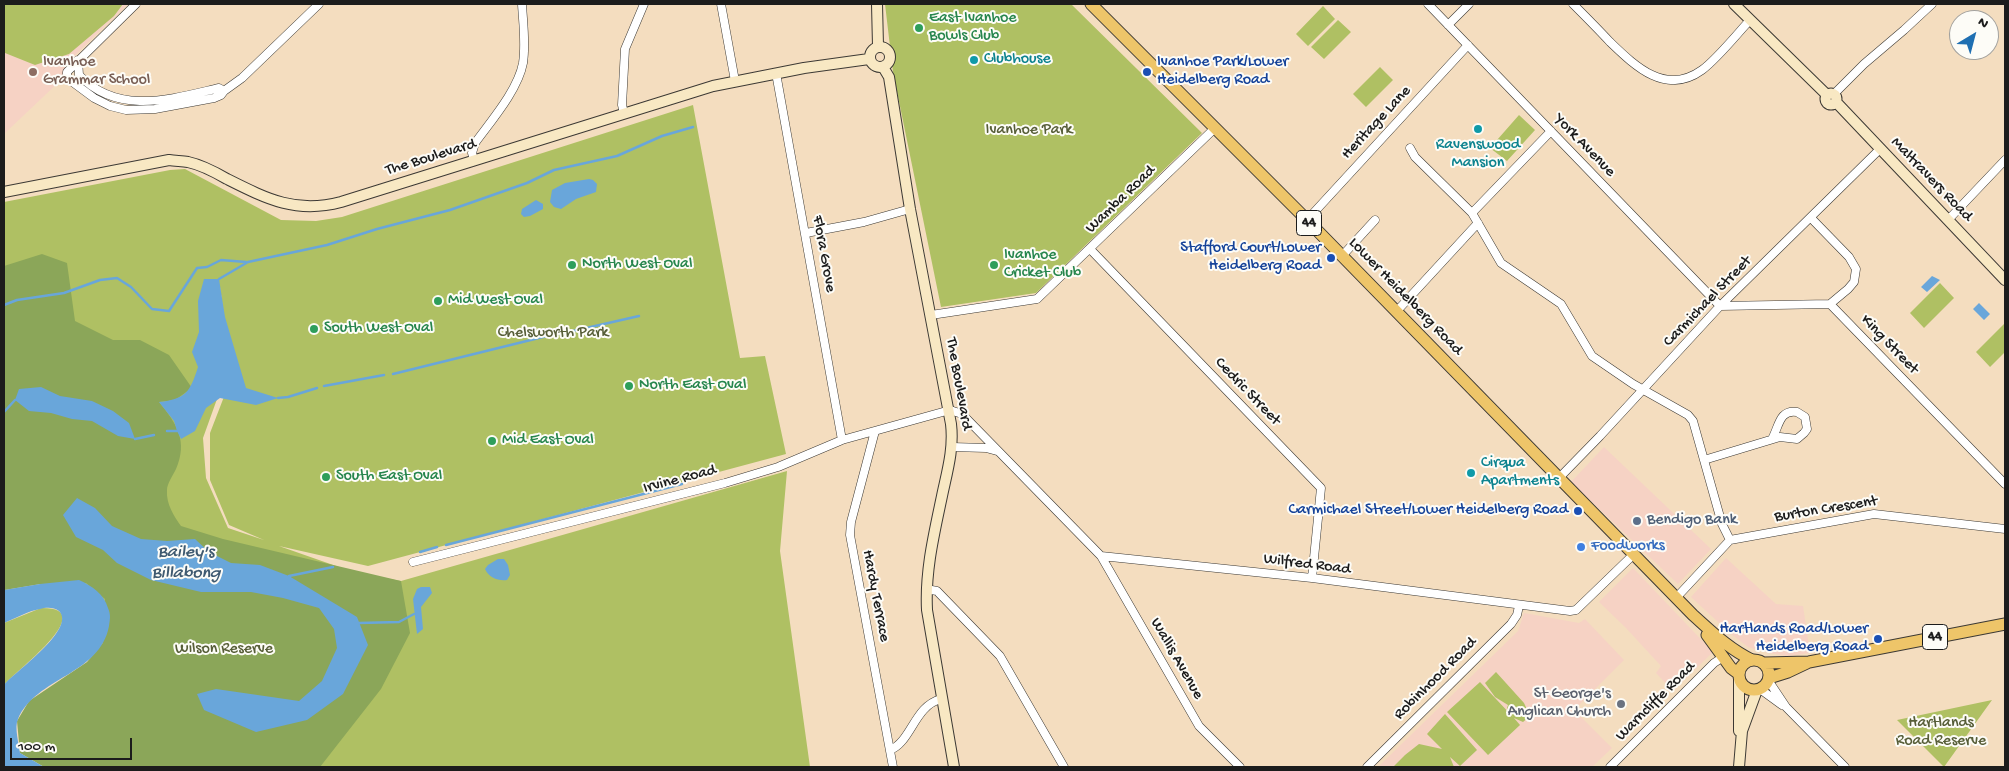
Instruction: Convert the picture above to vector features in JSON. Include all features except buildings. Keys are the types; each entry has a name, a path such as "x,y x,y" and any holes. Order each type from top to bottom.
{"main road":[{"name":"Lower Heidelberg Road","path":"1091,4 1307,220 1693,615 1720,640 1752,660"},
{"name":"Lower Heidelberg Road","path":"1693,615 1739,677"},
{"name":"44","path":"1752,660 1764,663 1809,662 2005,624"},
{"path":"1739,677 1742,665 1752,660"},
{"name":"44","path":"1739,677 1743,686 1749,689 1809,662"},
{"path":"1763,684 1768,670 1764,663"}],"street":[{"path":"136,4 67,72 67,78 94,98 110,106 126,110 155,109 191,104 222,95 224,91 242,78 319,4"},
{"path":"474,160 472,153 475,143 519,75 524,46 522,4"},
{"path":"624,113 622,105 625,49 644,4"},
{"path":"722,4 735,81"},
{"path":"877,4 878,46"},
{"name":"York Avenue","path":"1428,4 1720,306"},
{"path":"1448,24 1469,4"},
{"path":"1572,4 1633,64 1649,75 1666,80 1685,79 1703,70 1750,20"},
{"name":"Maltravers Road","path":"1734,4 1832,97 2005,280"},
{"path":"1832,97 1927,5"},
{"name":"Heritage Lane","path":"1307,220 1468,45"},
{"path":"878,46 885,48 890,53 890,60 883,67 873,65 869,59 870,52 878,46"},
{"name":"The Boulevard","path":"4,192 169,160 188,162 205,167 264,198 283,204 316,207 342,202 690,93 776,73 869,59"},
{"path":"78,60 79,75 85,82 102,93 124,101 155,101 219,88 224,91"},
{"name":"The Boulevard","path":"883,67 889,77 910,209 950,410 952,447 930,551 926,589 927,610 954,767"},
{"name":"Flora Grove","path":"776,73 842,440"},
{"name":"Wamba Road","path":"930,315 1037,299 1215,128"},
{"path":"1472,213 1551,131"},
{"path":"1410,148 1415,157 1472,213 1501,263 1561,304 1592,356 1688,415 1693,421 1722,524 1730,540 1676,598"},
{"name":"Carmichael Street","path":"1559,478 1720,306 1880,149"},
{"path":"1948,220 2005,160"},
{"path":"806,233 864,222 910,209"},
{"path":"1720,306 1830,304 1848,289 1854,282 1856,269 1849,257 1811,218"},
{"path":"1342,256 1375,220"},
{"path":"1396,312 1478,223"},
{"name":"Cedric Street","path":"1090,249 1321,488 1312,578"},
{"name":"King Street","path":"1830,304 2005,484"},
{"path":"950,410 962,414 1101,556"},
{"name":"Irvine Road","path":"413,562 725,483 778,467 842,440 950,410"},
{"path":"1704,460 1780,437 1801,437 1807,429 1805,417 1797,412 1786,413 1772,439"},
{"name":"Hardy Terrace","path":"875,431 851,522 850,535 893,767"},
{"path":"952,447 986,448 998,452"},
{"name":"Burton Crescent","path":"1730,540 1874,514 2005,529"},
{"name":"Wilfred Road","path":"1101,556 1312,578 1570,612 1576,610 1633,555"},
{"name":"Wallis Avenue","path":"1101,556 1199,726 1240,767"},
{"path":"926,589 936,591 1000,656 1064,767"},
{"name":"Robinhood Road","path":"1367,767 1511,624 1517,615 1519,606"},
{"name":"Warncliffe Road","path":"1610,767 1714,663 1723,657"},
{"path":"1739,677 1739,767"},
{"path":"1740,747 1747,714 1763,684 1845,767"},
{"path":"890,750 899,744 922,711 931,702 941,699"}],"shaded area":[{"name":"Ivanhoe Grammar School","path":"4,4 128,4 66,64 61,80 4,134"},
{"path":"1604,447 1711,549 1678,584 1571,482"},
{"path":"1726,558 1776,604 1803,606 1810,653 1788,656 1748,647 1691,597"},
{"path":"1633,568 1713,652 1673,691 1656,673 1661,666 1599,602"},
{"path":"1524,613 1579,623 1585,619 1624,660 1574,710 1612,748 1592,767 1378,767 1518,631"}],"green space":[{"name":"Ivanhoe Grammar School","path":"4,4 123,4 114,16 69,54 35,65 5,53"},
{"name":"Ivanhoe Park","path":"885,4 1071,4 1202,133 1036,293 941,307 893,72"},
{"path":"1323,6 1335,19 1308,46 1296,34"},
{"path":"1338,20 1351,32 1324,59 1311,47"},
{"path":"1380,67 1393,80 1366,107 1353,94"},
{"name":"Chelsworth Park","path":"693,105 740,358 765,356 786,454 368,566 279,546 356,573 401,581 787,471 780,551 810,767 44,767 98,651 40,584 4,590 4,202 170,170 185,169 281,220 316,221 342,217","holes":["220,287 232,376 210,433 210,480 229,525 264,540 228,528 206,478 203,438 226,374"]},
{"path":"1519,115 1535,130 1507,161 1490,148"},
{"name":"Wilson Reserve","path":"42,254 67,263 75,321 113,340 140,340 169,355 192,388 175,400 159,402 175,425 181,441 179,459 169,482 167,495 173,514 181,526 223,539 401,581 410,633 381,689 320,767 44,767 20,753 17,721 29,701 87,662 103,643 105,599 86,583 40,584 4,590 4,266"},
{"path":"1940,283 1954,298 1924,328 1910,313"},
{"path":"2004,324 2005,352 1990,367 1976,352"},
{"path":"41,608 58,611 63,618 59,629 49,642 4,685 4,623"},
{"path":"1496,672 1524,703 1530,716 1523,722 1514,718 1520,725 1488,755 1447,712 1480,682 1513,717 1507,708 1508,705 1495,697 1485,683"},
{"name":"Hartlands Road Reserve","path":"1992,700 1944,767 1897,720"},
{"path":"1445,714 1477,750 1460,766 1450,757 1454,767 1393,767 1419,744 1442,749 1427,734"}],"water":[{"path":"589,179 597,184 596,192 576,199 561,209 554,207 550,202 552,190 565,183"},
{"path":"536,200 543,204 543,209 524,217 521,214 522,209"},
{"path":"1932,276 1940,280 1927,292 1921,287"},
{"path":"204,279 219,279 225,317 246,388 278,398 256,405 220,398 206,408 195,431 181,439 174,421 159,402 175,399 186,393 195,376 198,367 192,352 199,332 198,301"},
{"path":"1979,303 1990,314 1984,320 1973,309"},
{"path":"41,387 60,396 92,401 113,411 129,423 135,439 118,436 92,421 29,411 15,400 19,389"},
{"name":"Bailey's Billabong","path":"77,498 95,508 112,526 141,539 167,541 195,539 209,552 231,563 260,565 289,576 357,617 368,645 343,694 307,720 256,732 204,710 197,694 216,689 299,701 322,681 337,648 334,629 319,608 251,592 201,592 151,580 117,563 103,550 76,537 63,515"},
{"path":"498,559 504,559 508,565 510,575 507,580 494,578 485,569"},
{"path":"79,580 97,591 104,599 110,613 109,626 103,642 94,655 81,666 39,694 27,705 18,719 17,731 20,753 44,767 4,767 4,685 52,639 62,619 59,611 42,608 4,623 4,590"},
{"path":"430,587 432,593 421,607 423,629 417,634 413,599 417,589"}],"waterway":[{"path":"219,279 248,262 327,245 377,229 450,210 527,183 554,170 617,156 662,136 693,127"},
{"path":"4,305 17,300 64,293 100,280 117,278 131,287 152,309 169,311 197,268 207,267 221,260 246,262"},
{"path":"560,334 639,316"},
{"path":"393,374 551,335"},
{"path":"324,386 384,375"},
{"path":"278,398 288,397 317,388"},
{"path":"4,412 15,400"},
{"path":"167,431 177,431"},
{"path":"135,439 154,435"},
{"path":"446,545 682,484"},
{"path":"420,552 437,547"},
{"path":"289,576 333,567"},
{"path":"359,623 399,622 414,614"}],"place":[{"name":"East Ivanhoe Bowls Club","path":"919,28"},
{"name":"Clubhouse","path":"974,60"},
{"name":"Ivanhoe Grammar School","path":"33,72"},
{"name":"Ivanhoe Park/Lower Heidelberg Road","path":"1147,72"},
{"name":"Ravenswood Mansion","path":"1478,129"},
{"name":"Stafford Court/Lower Heidelberg Road","path":"1331,258"},
{"name":"North West Oval","path":"572,265"},
{"name":"Ivanhoe Cricket Club","path":"994,265"},
{"name":"Mid West Oval","path":"438,301"},
{"name":"South West Oval","path":"314,329"},
{"name":"North East Oval","path":"629,386"},
{"name":"Mid East Oval","path":"492,441"},
{"name":"Cirqua Apartments","path":"1471,473"},
{"name":"South East Oval","path":"326,477"},
{"name":"Carmichael Street/Lower Heidelberg Road","path":"1578,511"},
{"name":"Bendigo Bank","path":"1637,521"},
{"name":"Foodworks","path":"1581,547"},
{"name":"Hartlands Road/Lower Heidelberg Road","path":"1878,639"},
{"name":"St George's Anglican Church","path":"1621,704"}]}
